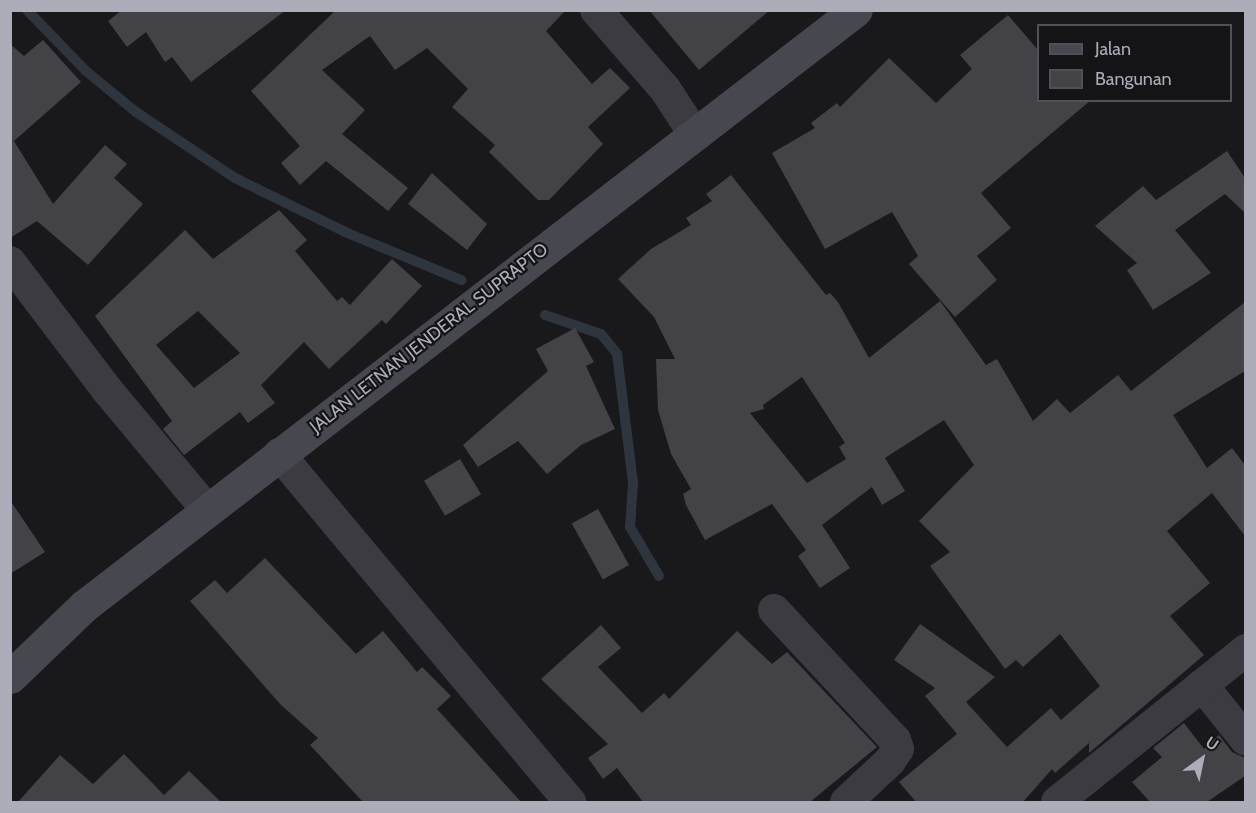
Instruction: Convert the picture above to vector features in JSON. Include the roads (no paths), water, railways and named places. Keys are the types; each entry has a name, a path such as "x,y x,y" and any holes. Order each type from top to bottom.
{"main road":[{"name":"JALAN LETNAN JENDERAL SUPRAPTO","path":"10,677 84,606 693,132 856,10"}],"street":[{"path":"596,10 665,89 693,132"},
{"path":"10,262 208,511"},
{"path":"279,454 570,802"},
{"path":"774,610 895,740 898,749 890,761 846,802"},
{"path":"1057,802 1245,650"},
{"path":"1202,685 1245,740"}],"waterway":[{"path":"27,10 86,71 136,112 235,178 345,232 461,280"},
{"path":"545,315 601,334 617,354 633,483 630,527 659,576"}]}
